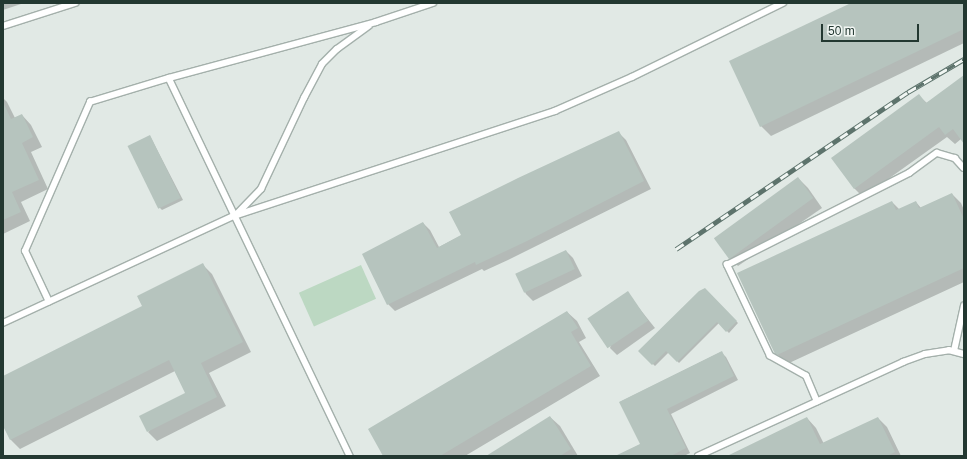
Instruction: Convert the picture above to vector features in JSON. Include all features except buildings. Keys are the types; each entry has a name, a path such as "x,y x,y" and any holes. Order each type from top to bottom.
{"lane":[{"path":"3,26 75,3"},
{"path":"49,302 25,251 90,102 169,78 376,22 433,3"},
{"path":"3,323 234,216 555,111 632,77 783,3"},
{"path":"234,216 261,189 304,98 322,64 357,33 376,22"},
{"path":"169,78 350,456"},
{"path":"817,402 806,376 770,356 727,265 909,173 937,153 955,158 964,168"},
{"path":"954,352 961,332 964,306"},
{"path":"698,456 925,354 949,350 964,354"}],"green space":[{"path":"361,265 376,299 314,326 299,293"}],"railway":[{"path":"676,249 908,92 964,59"}]}
